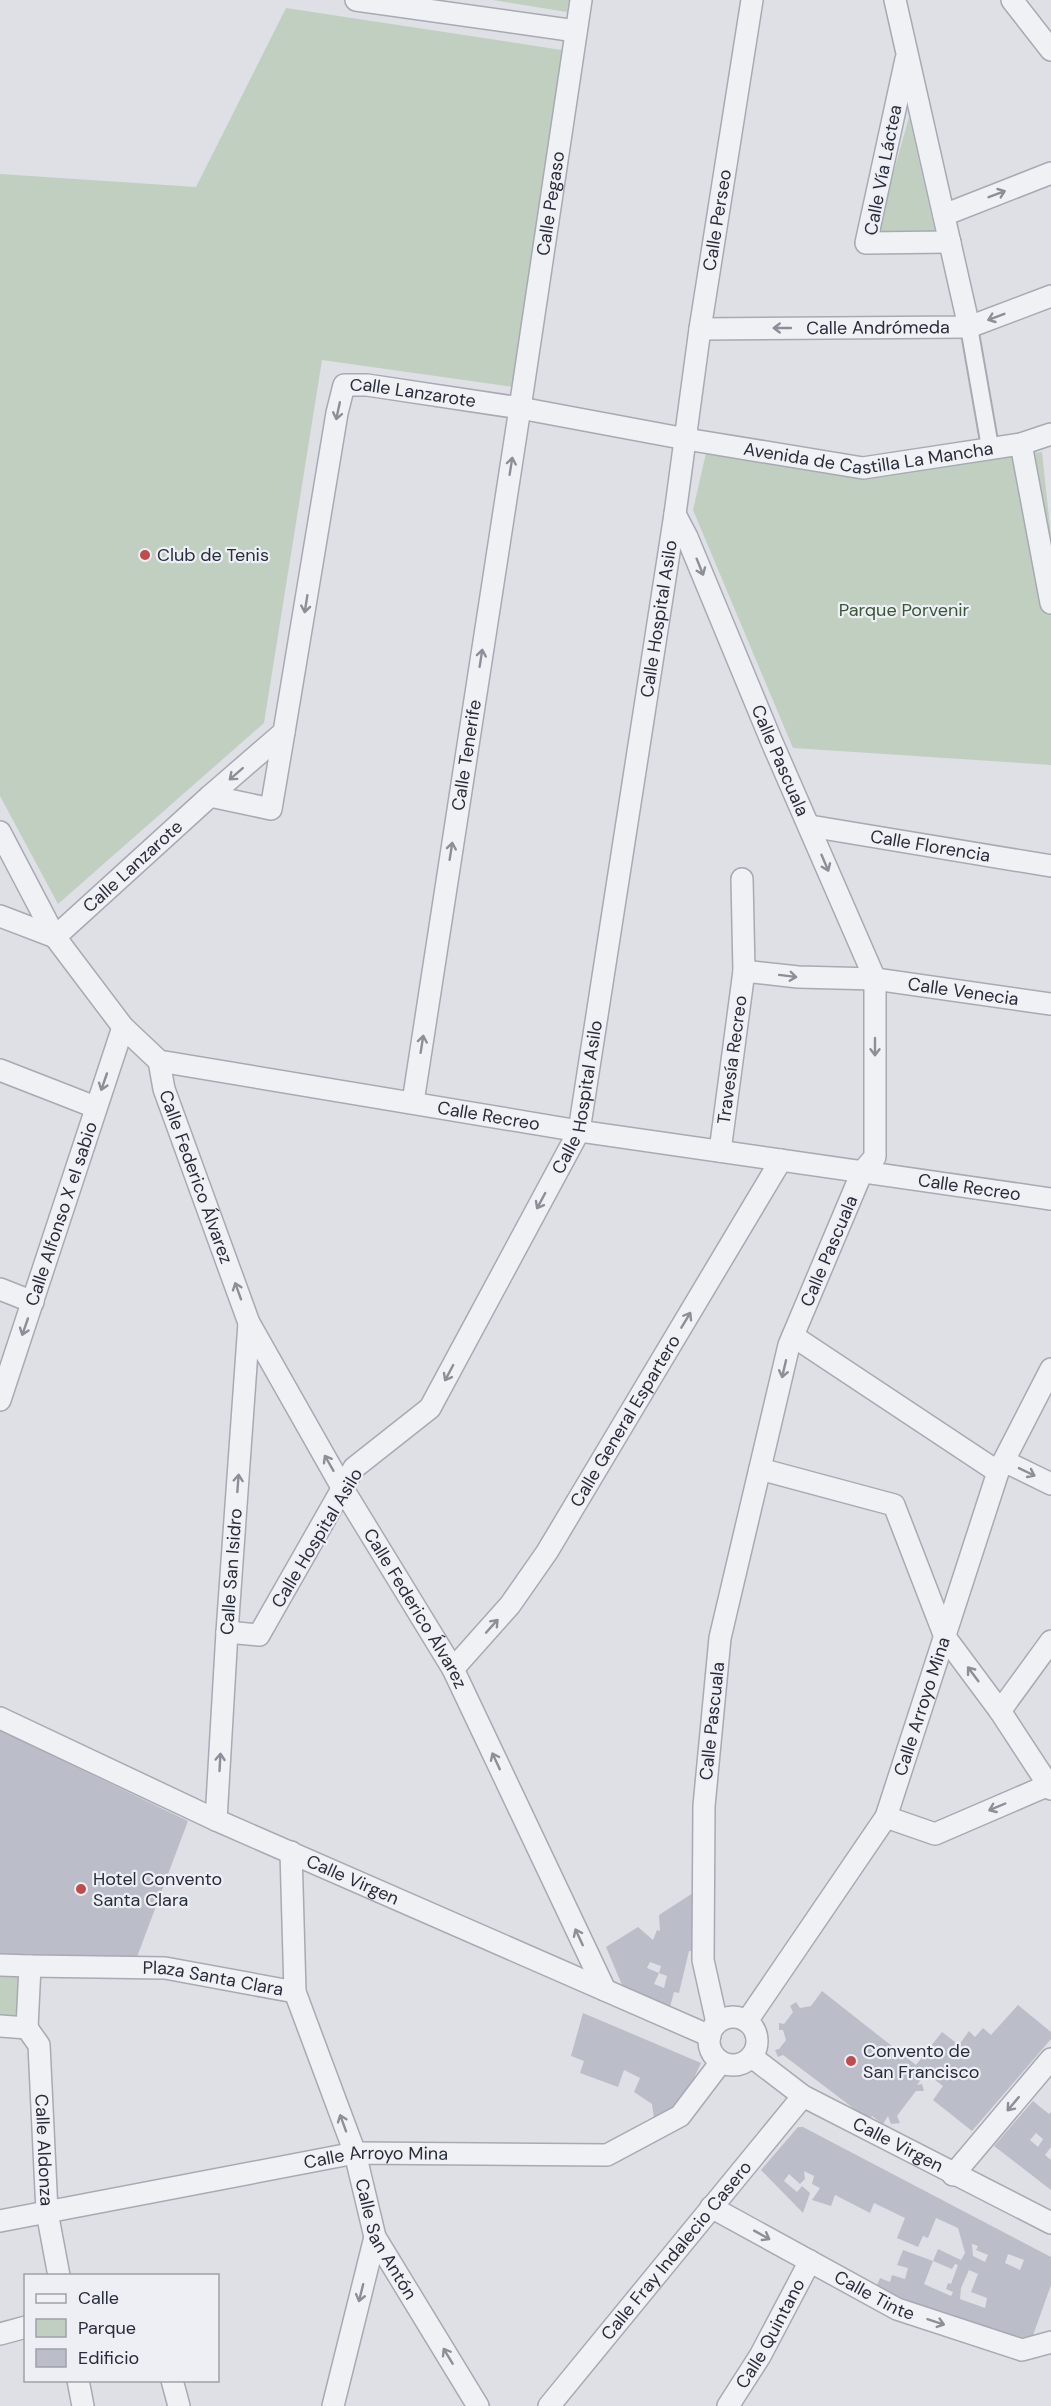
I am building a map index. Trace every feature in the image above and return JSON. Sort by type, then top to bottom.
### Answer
[{"type":"street","points":[[356,0],[461,7],[576,30]]},
{"type":"street","name":"Calle Pegaso","points":[[520,408],[580,0]]},
{"type":"street","name":"Calle Perseo","points":[[686,439],[700,329],[752,0]]},
{"type":"street","name":"Calle Vía Láctea","points":[[895,0],[969,327],[990,447]]},
{"type":"street","points":[[1012,0],[1051,50]]},
{"type":"street","name":"Calle Vía Láctea","points":[[907,53],[866,243],[950,242]]},
{"type":"street","points":[[944,215],[1051,173]]},
{"type":"street","name":"Calle Andrómeda","points":[[700,329],[969,327],[1051,296]]},
{"type":"street","name":"Calle Lanzarote","points":[[210,796],[271,809],[344,385],[367,385],[520,408],[686,439]]},
{"type":"street","name":"Calle Tenerife","points":[[413,1102],[520,408]]},
{"type":"street","name":"Avenida de Castilla La Mancha","points":[[686,439],[863,468],[1021,444],[1051,434]]},
{"type":"street","name":"Calle Hospital Asilo","points":[[227,1632],[259,1635],[354,1468],[430,1408],[579,1131],[686,439]]},
{"type":"street","points":[[1021,444],[1051,603]]},
{"type":"street","name":"Calle Pascuala","points":[[675,514],[687,537],[771,740],[875,979],[875,1157],[862,1172],[793,1336],[720,1638],[704,1806],[703,1960],[713,2029]]},
{"type":"street","name":"Calle Lanzarote","points":[[55,937],[210,796],[285,732]]},
{"type":"street","name":"Calle Florencia","points":[[810,826],[1051,866]]},
{"type":"street","points":[[0,832],[55,937],[123,1027],[159,1061]]},
{"type":"street","name":"Travesía Recreo","points":[[720,1151],[744,970],[742,879]]},
{"type":"street","points":[[0,916],[55,937]]},
{"type":"street","name":"Travesía Recreo","points":[[744,970],[798,977],[875,979]]},
{"type":"street","name":"Calle Venecia","points":[[875,979],[1051,1004]]},
{"type":"street","name":"Calle Alfonso X el sabio","points":[[0,1400],[123,1027]]},
{"type":"street","name":"Calle Recreo","points":[[159,1061],[579,1131],[1051,1199]]},
{"type":"street","name":"Calle Federico Álvarez","points":[[159,1061],[164,1089],[249,1323],[343,1489],[453,1669],[604,1990]]},
{"type":"street","points":[[0,1070],[95,1107]]},
{"type":"street","name":"Calle General Espartero","points":[[453,1669],[510,1605],[547,1552],[781,1160]]},
{"type":"street","points":[[0,1289],[33,1302]]},
{"type":"street","name":"Calle San Isidro","points":[[216,1820],[249,1323]]},
{"type":"street","points":[[793,1336],[1001,1466],[1051,1484]]},
{"type":"street","name":"Calle Arroyo Mina","points":[[747,2021],[886,1817],[1001,1466],[1051,1369]]},
{"type":"street","points":[[760,1469],[894,1505],[945,1637],[1000,1711],[1050,1786],[935,1834],[886,1817]]},
{"type":"street","points":[[1000,1711],[1051,1641]]},
{"type":"street","name":"Calle Virgen","points":[[0,1718],[216,1820],[604,1990],[713,2029]]},
{"type":"street","name":"Plaza Santa Clara","points":[[0,1965],[165,1968],[295,1992],[291,1852]]},
{"type":"street","points":[[0,2026],[27,2028],[30,1966]]},
{"type":"street","name":"Calle San Antón","points":[[295,1992],[354,2153],[375,2237],[478,2406]]},
{"type":"street","points":[[732,2017],[747,2021],[757,2034],[756,2050],[752,2057],[738,2065],[721,2062],[711,2051],[713,2029],[732,2017]]},
{"type":"street","name":"Calle Aldonza","points":[[27,2028],[39,2045],[46,2212],[59,2274]]},
{"type":"street","name":"Calle Virgen","points":[[752,2057],[803,2096],[953,2175],[1051,2223]]},
{"type":"street","points":[[953,2175],[1051,2059]]},
{"type":"street","name":"Calle Arroyo Mina","points":[[0,2221],[354,2153],[607,2155],[680,2116],[721,2062]]},
{"type":"street","name":"Calle Fray Indalecio Casero","points":[[549,2406],[803,2096]]},
{"type":"street","name":"Calle Tinte","points":[[711,2207],[897,2309],[1022,2350],[1051,2342]]},
{"type":"street","points":[[333,2406],[375,2237]]},
{"type":"street","name":"Calle Quintano","points":[[728,2406],[760,2356],[810,2261]]},
{"type":"street","points":[[0,2334],[24,2328]]},
{"type":"street","points":[[78,2382],[83,2406]]},
{"type":"street","points":[[173,2382],[179,2406]]},
{"type":"green space","points":[[493,0],[569,0],[567,12]]},
{"type":"green space","name":"Club de Tenis","points":[[286,8],[562,50],[513,387],[322,360],[264,723],[58,904],[0,796],[0,174],[196,187]]},
{"type":"green space","points":[[909,117],[935,232],[877,232]]},
{"type":"green space","name":"Parque Porvenir","points":[[1042,452],[1051,536],[1051,765],[793,748],[693,510],[706,453],[863,468]]},
{"type":"green space","points":[[0,1965],[30,1966],[27,2028],[0,2026]]},
{"type":"building","name":"Hotel Convento Santa Clara","points":[[0,1728],[26,1743],[188,1821],[137,1957],[0,1956]]},
{"type":"building","points":[[693,1893],[692,1951],[689,1951],[679,1993],[674,1992],[670,2007],[622,1985],[606,1947],[638,1927],[653,1940],[657,1930],[660,1931],[659,1915]],"holes":[[[650,1962],[661,1966],[659,1973],[647,1968]],[[659,1973],[667,1976],[664,1988],[654,1984]]]},
{"type":"building","points":[[822,1991],[916,2065],[942,2032],[959,2045],[969,2031],[975,2037],[983,2028],[991,2035],[1018,2005],[1051,2032],[1051,2039],[972,2131],[933,2100],[943,2086],[926,2073],[917,2085],[922,2084],[924,2091],[916,2091],[897,2116],[900,2123],[891,2124],[888,2116],[883,2124],[872,2116],[869,2120],[783,2055],[778,2057],[775,2050],[779,2049],[786,2040],[783,2030],[779,2030],[779,2023],[784,2024],[793,2012],[790,2006],[796,2002],[800,2008],[811,2006]]},
{"type":"building","points":[[583,2013],[701,2063],[684,2100],[670,2112],[654,2119],[652,2104],[634,2092],[640,2078],[624,2070],[618,2087],[580,2073],[584,2061],[571,2056]]},
{"type":"building","points":[[1033,2101],[1049,2114],[1051,2112],[1051,2147],[1045,2155],[1051,2160],[1051,2190],[994,2146]],"holes":[[[1036,2133],[1043,2139],[1038,2147],[1030,2140]]]},
{"type":"building","points":[[798,2127],[803,2127],[1051,2257],[1051,2285],[1031,2341],[983,2330],[874,2292],[880,2278],[890,2282],[892,2275],[905,2279],[908,2268],[897,2265],[903,2250],[933,2261],[938,2249],[961,2260],[965,2253],[958,2228],[936,2218],[928,2238],[923,2236],[918,2247],[897,2238],[905,2218],[874,2203],[870,2213],[835,2195],[831,2206],[812,2200],[820,2188],[812,2184],[814,2176],[804,2171],[805,2179],[800,2184],[789,2174],[784,2181],[797,2192],[802,2186],[810,2193],[803,2213],[761,2170]],"holes":[[[972,2244],[978,2246],[976,2250],[988,2255],[985,2262],[973,2256]],[[1008,2254],[1024,2260],[1020,2270],[1005,2263]],[[933,2261],[952,2269],[955,2264],[958,2265],[951,2284],[948,2283],[946,2289],[953,2292],[951,2296],[924,2284]],[[969,2270],[978,2274],[971,2292],[987,2298],[985,2308],[960,2299],[961,2288]]]},
{"type":"place","name":"Club de Tenis","points":[[145,555]]},
{"type":"place","name":"Hotel Convento Santa Clara","points":[[81,1889]]},
{"type":"place","name":"Convento de San Francisco","points":[[851,2061]]}]
